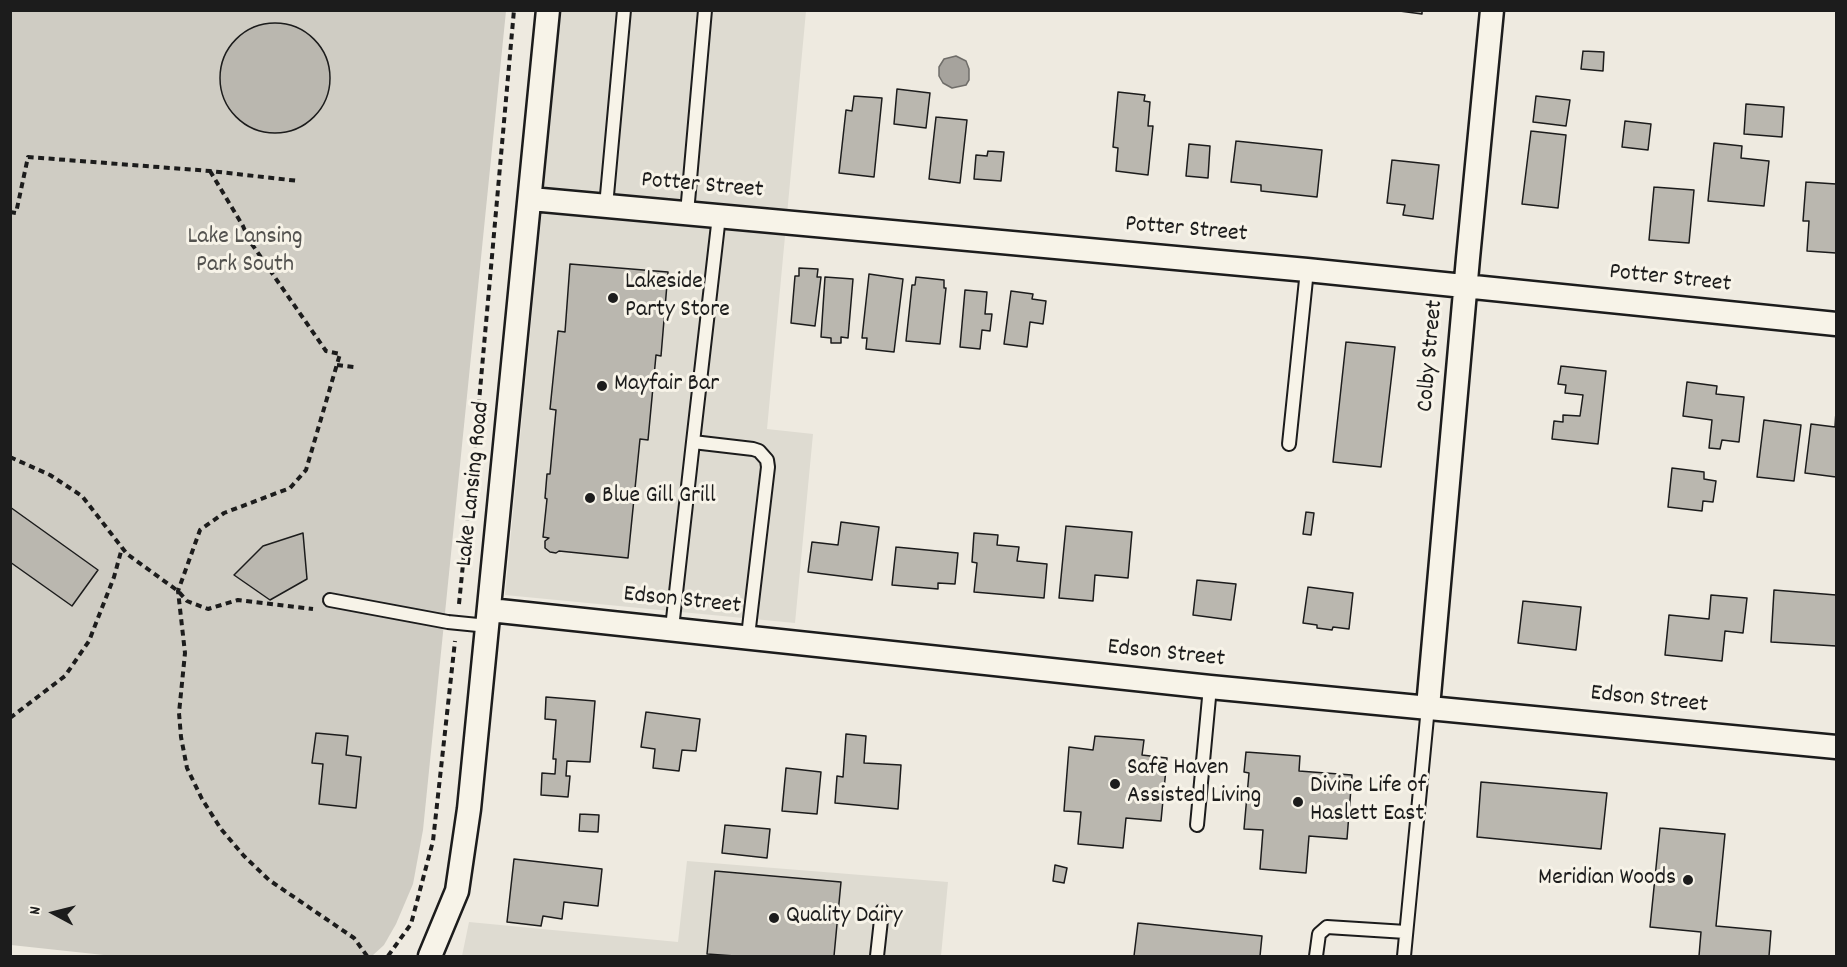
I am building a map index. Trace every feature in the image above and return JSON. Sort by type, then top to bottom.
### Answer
[{"type":"street","name":"Lake Lansing Road","points":[[430,957],[457,891],[469,809],[548,10]]},
{"type":"street","name":"Colby Street","points":[[1428,706],[1492,10]]},
{"type":"street","name":"Potter Street","points":[[531,199],[1307,270],[1836,324]]},
{"type":"street","name":"Edson Street","points":[[489,618],[672,628],[1210,687],[1428,706],[1836,747]]},
{"type":"lane","points":[[606,206],[624,10]]},
{"type":"lane","points":[[687,213],[705,10]]},
{"type":"lane","points":[[672,628],[720,216]]},
{"type":"lane","points":[[1289,444],[1307,270]]},
{"type":"lane","points":[[693,442],[753,449],[759,451],[767,460],[748,636]]},
{"type":"lane","points":[[330,600],[457,622],[489,618]]},
{"type":"lane","points":[[1197,825],[1210,687]]},
{"type":"lane","points":[[1404,957],[1428,706]]},
{"type":"lane","points":[[877,957],[882,911]]},
{"type":"lane","points":[[1316,957],[1319,934],[1328,927],[1406,932]]},
{"type":"path","points":[[388,957],[411,924],[433,841],[477,423],[514,10]]},
{"type":"path","points":[[10,212],[16,213],[28,157],[210,171],[299,181]]},
{"type":"path","points":[[210,171],[249,240],[326,351],[340,354],[306,470],[290,488],[224,513],[200,530],[178,591],[185,652],[179,713],[186,768],[221,829],[252,864],[269,880],[354,938],[367,957]]},
{"type":"path","points":[[337,364],[354,367]]},
{"type":"path","points":[[10,458],[50,474],[82,496],[127,554],[178,591],[187,601],[208,609],[237,600],[318,609]]},
{"type":"path","points":[[10,718],[65,676],[89,641],[114,576],[122,548]]},
{"type":"shaded area","points":[[561,11],[806,11],[767,429],[813,434],[795,623],[505,595]]},
{"type":"shaded area","points":[[956,56],[966,61],[969,80],[966,85],[952,88],[943,83],[939,76],[939,67],[944,59]]},
{"type":"shaded area","points":[[687,861],[948,882],[941,956],[462,956],[469,922],[678,942]]},
{"type":"green space","name":"Lake Lansing Park South","points":[[11,11],[506,11],[423,830],[413,884],[396,924],[384,945],[372,956],[113,956],[11,945]]},
{"type":"building","points":[[1392,10],[1422,10],[1422,14]]},
{"type":"building","points":[[275,23],[296,27],[314,39],[326,57],[330,78],[326,99],[314,117],[296,129],[275,133],[254,129],[236,117],[224,99],[220,78],[224,57],[236,39],[254,27]]},
{"type":"building","points":[[1583,51],[1604,52],[1603,71],[1581,69]]},
{"type":"building","points":[[897,89],[930,93],[926,128],[894,124]]},
{"type":"building","points":[[1118,92],[1145,95],[1144,101],[1150,102],[1148,126],[1153,126],[1148,175],[1116,171],[1118,148],[1113,147]]},
{"type":"building","points":[[854,96],[882,98],[874,177],[839,173],[846,110],[852,111]]},
{"type":"building","points":[[1536,96],[1570,100],[1566,126],[1533,122]]},
{"type":"building","points":[[1746,104],[1784,107],[1782,137],[1744,134]]},
{"type":"building","points":[[936,117],[967,120],[960,183],[929,179]]},
{"type":"building","points":[[1625,121],[1651,124],[1648,150],[1622,147]]},
{"type":"building","points":[[1531,131],[1566,135],[1558,208],[1522,204]]},
{"type":"building","points":[[1236,141],[1322,150],[1317,197],[1261,191],[1261,185],[1231,182]]},
{"type":"building","points":[[1714,143],[1742,146],[1741,158],[1769,161],[1764,206],[1708,201]]},
{"type":"building","points":[[1189,144],[1210,146],[1208,178],[1186,176]]},
{"type":"building","points":[[988,151],[1004,152],[1001,181],[974,179],[976,155],[987,156]]},
{"type":"building","points":[[1392,160],[1439,165],[1433,219],[1403,215],[1405,205],[1387,203]]},
{"type":"building","points":[[1806,182],[1836,184],[1836,253],[1807,251],[1809,221],[1803,221]]},
{"type":"building","points":[[1654,187],[1694,190],[1689,243],[1649,240]]},
{"type":"building","points":[[570,264],[668,272],[661,356],[656,355],[648,440],[640,439],[628,558],[559,551],[556,553],[545,548],[545,541],[549,538],[543,537],[547,499],[545,498],[547,474],[550,474],[556,410],[550,409],[558,331],[565,332]]},
{"type":"building","points":[[799,268],[818,269],[817,277],[821,277],[815,326],[791,323],[795,276],[799,276]]},
{"type":"building","points":[[869,274],[903,279],[894,352],[866,349],[867,338],[862,338]]},
{"type":"building","points":[[825,277],[853,279],[848,338],[841,337],[841,343],[831,343],[831,338],[821,337]]},
{"type":"building","points":[[916,277],[944,280],[944,288],[946,288],[940,344],[906,341],[912,285],[915,285]]},
{"type":"building","points":[[965,290],[987,292],[985,314],[992,314],[990,331],[982,330],[980,349],[960,347]]},
{"type":"building","points":[[1011,291],[1033,294],[1032,299],[1046,301],[1043,324],[1030,322],[1027,347],[1004,344]]},
{"type":"building","points":[[1346,342],[1395,347],[1381,467],[1333,462]]},
{"type":"building","points":[[1561,366],[1606,371],[1598,444],[1552,439],[1554,421],[1563,422],[1563,415],[1580,416],[1583,395],[1565,393],[1566,385],[1558,384]]},
{"type":"building","points":[[1687,382],[1717,386],[1716,394],[1744,397],[1739,442],[1722,440],[1720,449],[1709,448],[1712,420],[1683,416]]},
{"type":"building","points":[[1836,411],[1836,477],[1805,473],[1811,424],[1835,427]]},
{"type":"building","points":[[1764,420],[1801,425],[1794,481],[1757,477]]},
{"type":"building","points":[[1672,468],[1704,472],[1704,479],[1716,481],[1713,502],[1703,501],[1702,511],[1668,507]]},
{"type":"building","points":[[10,507],[98,570],[72,606],[10,562]]},
{"type":"building","points":[[1306,512],[1314,513],[1311,535],[1303,534]]},
{"type":"building","points":[[841,522],[879,527],[872,580],[808,572],[812,542],[838,545]]},
{"type":"building","points":[[1066,526],[1132,532],[1128,578],[1095,575],[1093,601],[1059,598]]},
{"type":"building","points":[[303,533],[307,579],[270,600],[234,575],[263,546]]},
{"type":"building","points":[[974,533],[998,535],[997,545],[1019,547],[1017,561],[1047,564],[1044,598],[974,592],[977,563],[972,562]]},
{"type":"building","points":[[896,547],[958,553],[955,584],[938,583],[938,589],[892,585]]},
{"type":"building","points":[[1197,580],[1236,584],[1231,620],[1193,615]]},
{"type":"building","points":[[1308,587],[1353,593],[1349,629],[1333,627],[1332,630],[1303,623]]},
{"type":"building","points":[[1774,590],[1836,595],[1836,646],[1771,642]]},
{"type":"building","points":[[1711,595],[1747,598],[1743,633],[1725,631],[1722,661],[1665,655],[1669,615],[1709,619]]},
{"type":"building","points":[[1523,601],[1581,607],[1576,650],[1518,643]]},
{"type":"building","points":[[546,697],[595,701],[590,762],[567,761],[566,776],[570,776],[568,797],[541,795],[542,773],[555,774],[556,759],[553,759],[556,720],[545,719]]},
{"type":"building","points":[[646,712],[700,719],[696,751],[682,750],[679,771],[653,768],[655,749],[641,747]]},
{"type":"building","points":[[316,733],[348,736],[346,755],[361,757],[356,808],[319,804],[323,764],[312,763]]},
{"type":"building","points":[[846,734],[866,736],[864,763],[901,765],[898,809],[835,803],[837,776],[843,777]]},
{"type":"building","name":"Safe Haven Assisted Living","points":[[1095,736],[1144,740],[1142,755],[1167,758],[1161,821],[1126,818],[1123,848],[1078,844],[1081,812],[1064,811],[1069,747],[1093,750]]},
{"type":"building","name":"Divine Life of Haslett East","points":[[1246,752],[1300,756],[1299,771],[1352,775],[1347,839],[1309,836],[1306,873],[1260,869],[1263,830],[1244,829],[1249,773],[1244,772]]},
{"type":"building","points":[[786,768],[821,772],[817,814],[782,811]]},
{"type":"building","points":[[1481,782],[1607,793],[1601,849],[1477,837]]},
{"type":"building","points":[[580,814],[599,815],[598,832],[579,831]]},
{"type":"building","points":[[725,825],[770,829],[767,858],[722,853]]},
{"type":"building","name":"Meridian Woods","points":[[1660,828],[1725,834],[1716,926],[1771,931],[1769,956],[1699,956],[1701,932],[1650,927]]},
{"type":"building","points":[[514,859],[602,869],[598,906],[564,902],[562,919],[543,916],[541,926],[507,922]]},
{"type":"building","points":[[1055,865],[1067,868],[1064,883],[1053,881]]},
{"type":"building","name":"Quality Dairy","points":[[715,871],[841,882],[834,956],[707,954]]},
{"type":"building","points":[[1138,923],[1262,936],[1260,956],[1134,956]]},
{"type":"place","name":"Lakeside Party Store","points":[[613,298]]},
{"type":"place","name":"Mayfair Bar","points":[[602,386]]},
{"type":"place","name":"Blue Gill Grill","points":[[590,498]]},
{"type":"place","name":"Safe Haven Assisted Living","points":[[1115,784]]},
{"type":"place","name":"Divine Life of Haslett East","points":[[1298,802]]},
{"type":"place","name":"Meridian Woods","points":[[1688,880]]},
{"type":"place","name":"Quality Dairy","points":[[774,918]]}]
